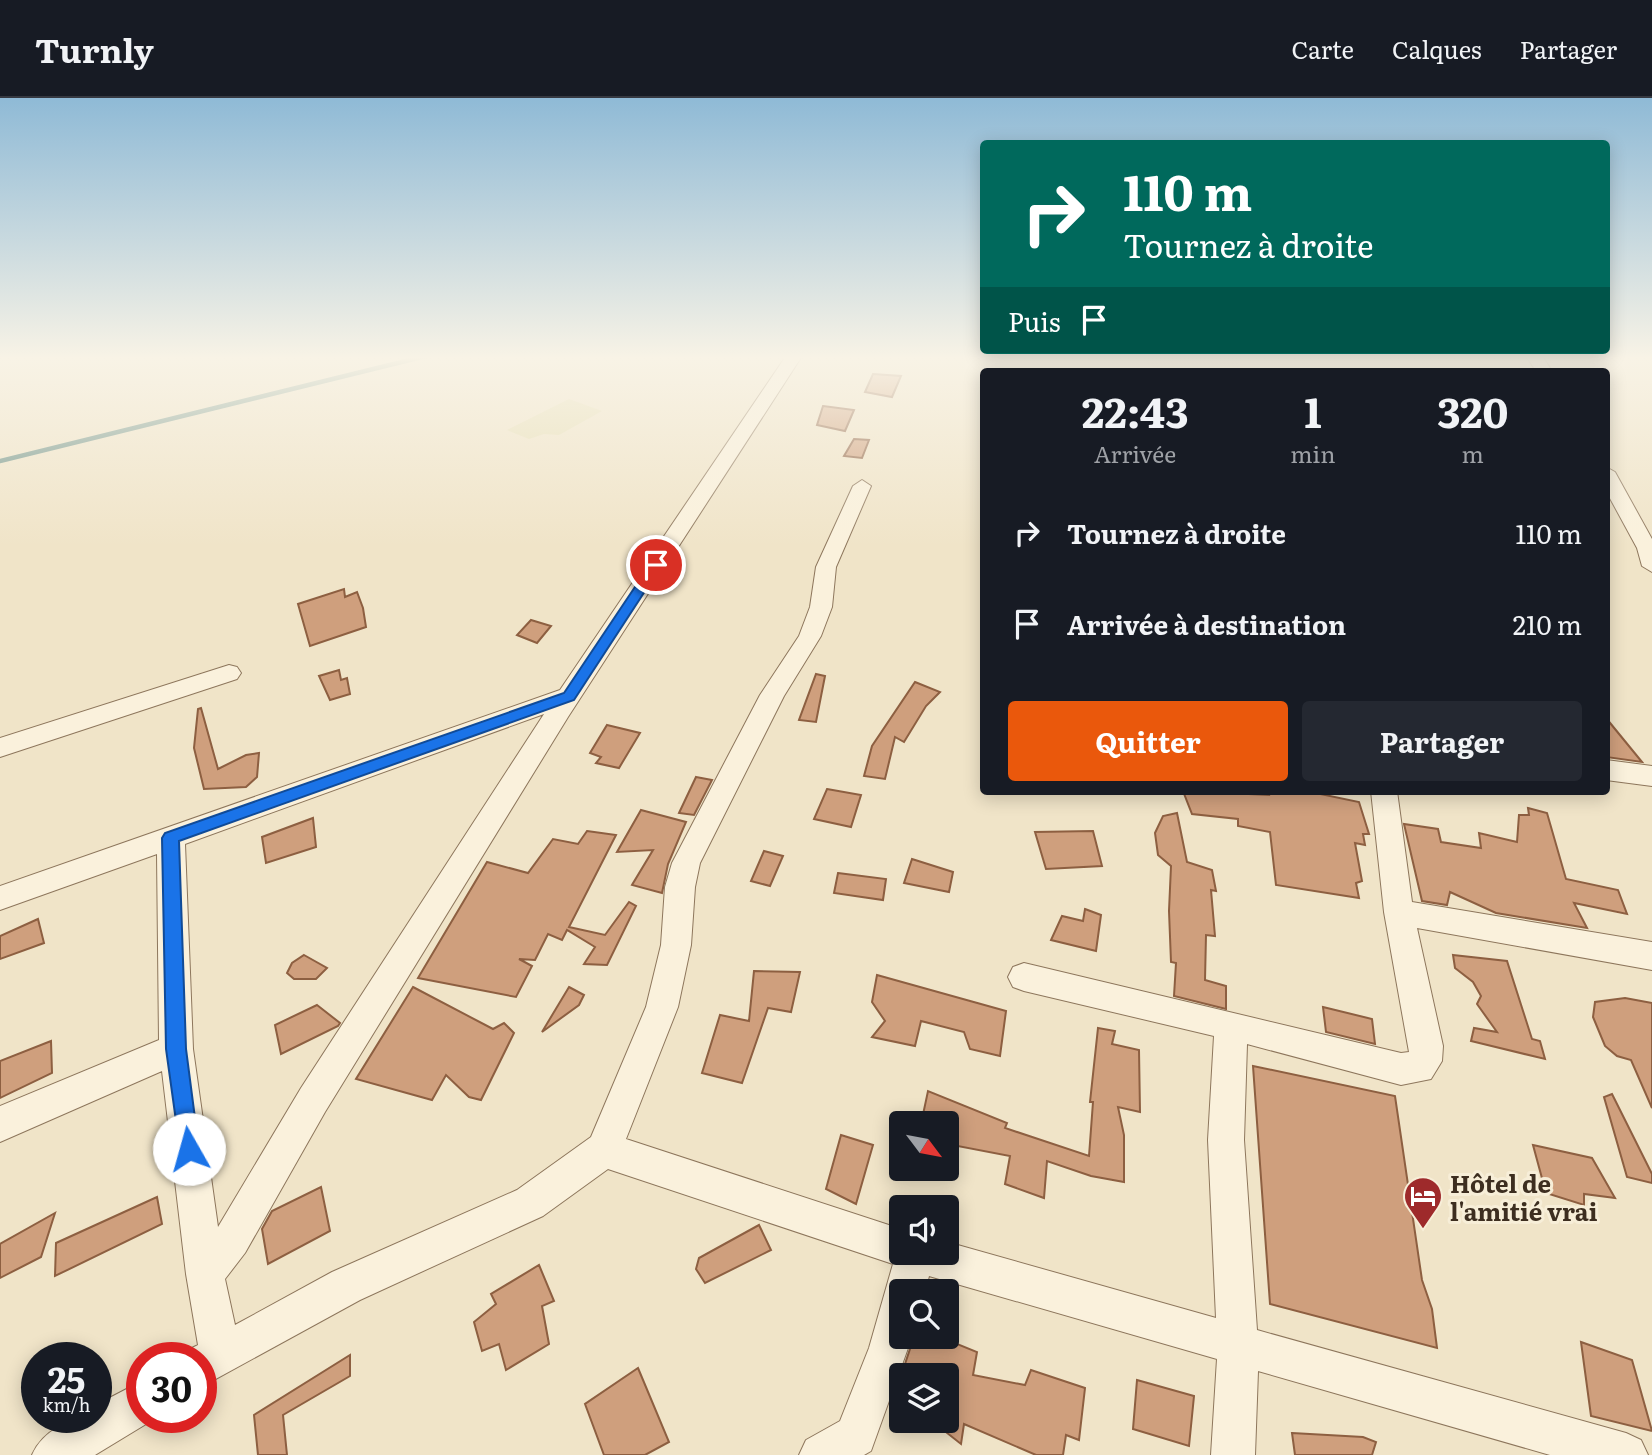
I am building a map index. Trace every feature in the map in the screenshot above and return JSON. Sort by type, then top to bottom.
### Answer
[{"type":"street","points":[[205,1274],[232,1240],[313,1100],[569,696],[752,419]]},
{"type":"street","points":[[1610,479],[1647,548],[1652,566]]},
{"type":"street","points":[[217,1357],[346,1286],[530,1203],[604,1150],[662,1007],[676,945],[680,887],[686,863],[746,753],[772,695],[810,635],[821,607],[827,567],[862,486]]},
{"type":"street","points":[[0,748],[229,673]]},
{"type":"street","points":[[0,898],[569,696]]},
{"type":"street","points":[[1610,771],[1652,776]]},
{"type":"street","points":[[1024,977],[1231,1025],[1401,1069],[1419,1068],[1425,1061],[1426,1046],[1399,912],[1384,795]]},
{"type":"street","points":[[171,838],[176,1049],[205,1274],[210,1342]]},
{"type":"street","points":[[1399,912],[1652,956]]},
{"type":"street","points":[[1231,1025],[1226,1140],[1237,1345],[1233,1455]]},
{"type":"street","points":[[0,1124],[176,1049]]},
{"type":"street","points":[[604,1150],[889,1244]]},
{"type":"street","points":[[958,1265],[1626,1455]]},
{"type":"street","points":[[843,1449],[889,1348]]},
{"type":"street","points":[[54,1455],[126,1412]]},
{"type":"shaded area","points":[[528,419],[587,419],[559,435],[544,434],[529,439],[507,430]]},
{"type":"building","points":[[819,419],[850,419],[845,431],[817,425]]},
{"type":"building","points":[[854,439],[869,440],[862,458],[844,456]]},
{"type":"building","points":[[344,589],[345,597],[357,592],[366,627],[310,646],[298,604]]},
{"type":"building","points":[[531,620],[551,626],[537,643],[517,635]]},
{"type":"building","points":[[339,670],[341,680],[347,678],[350,694],[330,700],[319,676]]},
{"type":"building","points":[[816,674],[825,676],[816,722],[799,720]]},
{"type":"building","points":[[915,682],[940,692],[926,706],[904,742],[895,737],[885,779],[864,776],[872,746]]},
{"type":"building","points":[[201,708],[218,769],[246,755],[259,753],[257,777],[246,787],[204,789],[194,748],[198,709]]},
{"type":"building","points":[[1610,723],[1642,762],[1610,758]]},
{"type":"building","points":[[607,725],[640,733],[619,768],[596,763],[601,757],[590,753]]},
{"type":"building","points":[[696,777],[712,780],[694,815],[679,813]]},
{"type":"building","points":[[827,789],[861,795],[851,827],[814,819]]},
{"type":"building","points":[[1185,795],[1325,795],[1359,802],[1369,834],[1363,834],[1365,845],[1355,843],[1362,881],[1356,883],[1359,898],[1276,885],[1270,832],[1238,826],[1238,819],[1192,814]]},
{"type":"building","points":[[1528,808],[1547,813],[1566,879],[1618,890],[1627,914],[1574,903],[1587,928],[1496,913],[1450,892],[1447,905],[1422,901],[1404,824],[1438,829],[1441,842],[1481,848],[1479,833],[1517,842],[1519,815],[1529,815]]},
{"type":"building","points":[[641,810],[686,822],[668,864],[662,893],[632,885],[653,850],[617,852]]},
{"type":"building","points":[[1177,813],[1187,862],[1212,870],[1216,891],[1211,890],[1215,936],[1206,935],[1205,980],[1226,986],[1226,1009],[1174,996],[1176,963],[1171,962],[1169,911],[1171,866],[1158,855],[1155,833],[1163,816]]},
{"type":"building","points":[[313,818],[316,847],[266,863],[262,837]]},
{"type":"building","points":[[587,831],[616,835],[569,927],[605,935],[629,902],[636,906],[607,965],[584,964],[595,947],[567,930],[562,940],[548,934],[535,960],[519,959],[532,966],[516,997],[418,978],[487,862],[528,873],[553,839],[578,844]]},
{"type":"building","points":[[1093,831],[1102,866],[1046,869],[1035,832]]},
{"type":"building","points":[[764,851],[783,856],[770,886],[751,881]]},
{"type":"building","points":[[912,859],[953,872],[949,892],[904,883]]},
{"type":"building","points":[[838,873],[886,879],[883,900],[834,893]]},
{"type":"building","points":[[1085,909],[1101,915],[1096,951],[1051,940],[1062,916],[1083,921]]},
{"type":"building","points":[[38,919],[44,943],[0,959],[0,936]]},
{"type":"building","points":[[304,955],[327,968],[316,979],[294,979],[287,973],[292,963]]},
{"type":"building","points":[[1453,955],[1507,961],[1532,1039],[1540,1041],[1545,1059],[1471,1041],[1474,1028],[1497,1032],[1477,1004],[1481,996],[1473,982],[1455,968]]},
{"type":"building","points":[[754,971],[800,972],[791,1012],[768,1008],[742,1083],[702,1073],[720,1015],[749,1021]]},
{"type":"building","points":[[877,975],[1006,1011],[1000,1056],[970,1049],[964,1032],[921,1021],[915,1046],[872,1037],[885,1021],[872,1002]]},
{"type":"building","points":[[413,987],[493,1029],[504,1023],[514,1033],[481,1100],[469,1097],[446,1075],[432,1100],[356,1079]]},
{"type":"building","points":[[569,987],[584,995],[579,1005],[542,1032]]},
{"type":"building","points":[[1625,998],[1652,1003],[1652,1108],[1631,1060],[1617,1056],[1605,1046],[1593,1017],[1595,1002]]},
{"type":"building","points":[[317,1005],[340,1023],[338,1026],[281,1054],[275,1025]]},
{"type":"building","points":[[1323,1007],[1372,1019],[1375,1044],[1326,1032]]},
{"type":"building","points":[[1098,1028],[1115,1031],[1112,1044],[1139,1050],[1140,1112],[1118,1107],[1124,1135],[1124,1182],[1091,1176],[1047,1161],[1044,1198],[1005,1184],[1010,1156],[959,1146],[959,1111],[924,1111],[928,1091],[1007,1123],[1005,1128],[1089,1156],[1093,1102],[1090,1102]]},
{"type":"building","points":[[51,1041],[52,1073],[0,1098],[0,1061]]},
{"type":"building","points":[[1253,1066],[1395,1096],[1422,1280],[1432,1309],[1437,1348],[1270,1304]]},
{"type":"building","points":[[1612,1094],[1652,1174],[1652,1183],[1627,1177],[1604,1097]]},
{"type":"building","points":[[841,1135],[873,1145],[856,1204],[826,1189]]},
{"type":"building","points":[[1533,1145],[1592,1158],[1615,1198],[1584,1194],[1584,1205],[1546,1193]]},
{"type":"building","points":[[321,1187],[330,1231],[268,1264],[262,1229],[272,1211]]},
{"type":"building","points":[[157,1197],[162,1224],[55,1276],[56,1243]]},
{"type":"building","points":[[55,1213],[41,1257],[0,1278],[0,1244]]},
{"type":"building","points":[[759,1225],[771,1250],[705,1283],[696,1269],[699,1258]]},
{"type":"building","points":[[539,1265],[554,1301],[542,1306],[549,1344],[506,1370],[499,1344],[482,1351],[474,1322],[496,1304],[491,1294]]},
{"type":"building","points":[[1581,1342],[1632,1360],[1652,1431],[1591,1416]]},
{"type":"building","points":[[959,1345],[977,1352],[973,1375],[1025,1385],[1031,1370],[1085,1388],[1079,1440],[1066,1435],[1063,1455],[1036,1455],[964,1424],[961,1444],[947,1433],[959,1433],[959,1363],[905,1363],[910,1349],[959,1349]]},
{"type":"building","points":[[350,1355],[350,1376],[283,1415],[287,1455],[258,1455],[254,1415]]},
{"type":"building","points":[[638,1368],[669,1442],[645,1455],[604,1455],[585,1404]]},
{"type":"building","points":[[1137,1380],[1194,1396],[1189,1446],[1133,1429]]},
{"type":"building","points":[[1292,1433],[1363,1437],[1376,1442],[1372,1455],[1295,1455]]},
{"type":"waterway","points":[[0,461],[169,419]]},
{"type":"place","name":"Hôtel de l'amitié vrai","points":[[1423,1230]]},
{"type":"route","points":[[189,1149],[176,1049],[171,838],[569,696],[656,565]]}]
